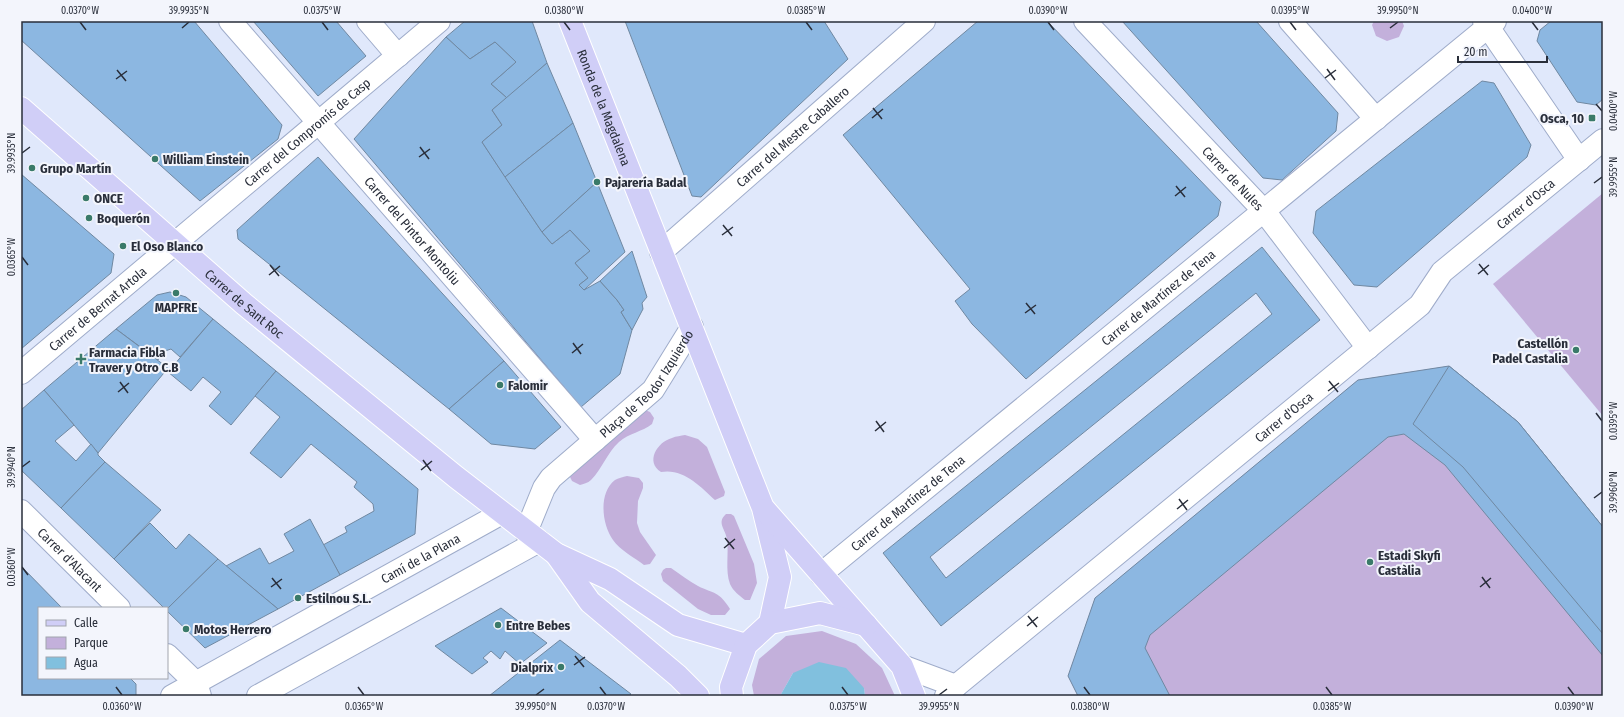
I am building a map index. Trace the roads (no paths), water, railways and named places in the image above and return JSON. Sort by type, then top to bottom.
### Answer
[{"type":"main road","name":"Ronda de la Magdalena","points":[[570,21],[692,327]]},
{"type":"main road","name":"Carrer de Sant Roc","points":[[21,108],[244,304],[502,513]]},
{"type":"main road","name":"Plaça de Teodor Izquierdo","points":[[692,327],[763,508],[780,577],[770,623]]},
{"type":"main road","name":"Plaça de Teodor Izquierdo","points":[[763,508],[902,666],[914,696]]},
{"type":"main road","points":[[502,513],[556,554],[610,578],[678,625],[746,645]]},
{"type":"main road","points":[[556,554],[590,602],[678,676],[698,696]]},
{"type":"main road","points":[[732,696],[731,687],[746,645],[770,623],[820,613],[866,625]]},
{"type":"street","name":"Carrer del Pintor Montoliu","points":[[230,21],[595,440]]},
{"type":"street","points":[[368,21],[398,56]]},
{"type":"street","name":"Carrer del Compromís de Casp","points":[[174,244],[440,21]]},
{"type":"street","name":"Carrer del Mestre Caballero","points":[[661,252],[924,21]]},
{"type":"street","name":"Carrer de Nules","points":[[1085,21],[1264,211],[1368,348]]},
{"type":"street","points":[[1290,21],[1376,119]]},
{"type":"street","points":[[1489,23],[1579,160]]},
{"type":"street","name":"Carrer de Martínez de Tena","points":[[821,574],[1376,119],[1489,23]]},
{"type":"street","name":"Carrer d'Osca","points":[[902,666],[951,691],[1420,305],[1442,272],[1603,140]]},
{"type":"street","name":"Carrer de Bernat Artola","points":[[21,373],[174,244]]},
{"type":"street","name":"Plaça de Teodor Izquierdo","points":[[533,536],[544,488],[551,478],[653,390],[692,327]]},
{"type":"street","name":"Carrer d'Alacant","points":[[21,512],[118,607]]},
{"type":"street","name":"Camí de la Plana","points":[[172,696],[198,689],[502,513]]},
{"type":"street","points":[[258,696],[533,536]]},
{"type":"street","points":[[168,656],[198,689]]},
{"type":"water","points":[[819,662],[846,668],[864,688],[865,696],[780,696],[793,673]]},
{"type":"place","name":"Osca, 10","points":[[1592,118]]},
{"type":"place","name":"William Einstein","points":[[155,159]]},
{"type":"place","name":"Grupo Martín","points":[[32,168]]},
{"type":"place","name":"Pajarería Badal","points":[[597,182]]},
{"type":"place","name":"ONCE","points":[[86,198]]},
{"type":"place","name":"Boquerón","points":[[89,218]]},
{"type":"place","name":"El Oso Blanco","points":[[123,246]]},
{"type":"place","name":"MAPFRE","points":[[176,293]]},
{"type":"place","name":"Castellón Padel Castalia","points":[[1576,350]]},
{"type":"place","name":"Farmacia Fibla Traver y Otro C.B","points":[[81,359]]},
{"type":"place","name":"Falomir","points":[[500,385]]},
{"type":"place","name":"Estadi Skyfi Castàlia","points":[[1370,562]]},
{"type":"place","name":"Estilnou S.L.","points":[[298,598]]},
{"type":"place","name":"Entre Bebes","points":[[498,625]]},
{"type":"place","name":"Motos Herrero","points":[[186,629]]},
{"type":"place","name":"Dialprix","points":[[561,667]]}]
